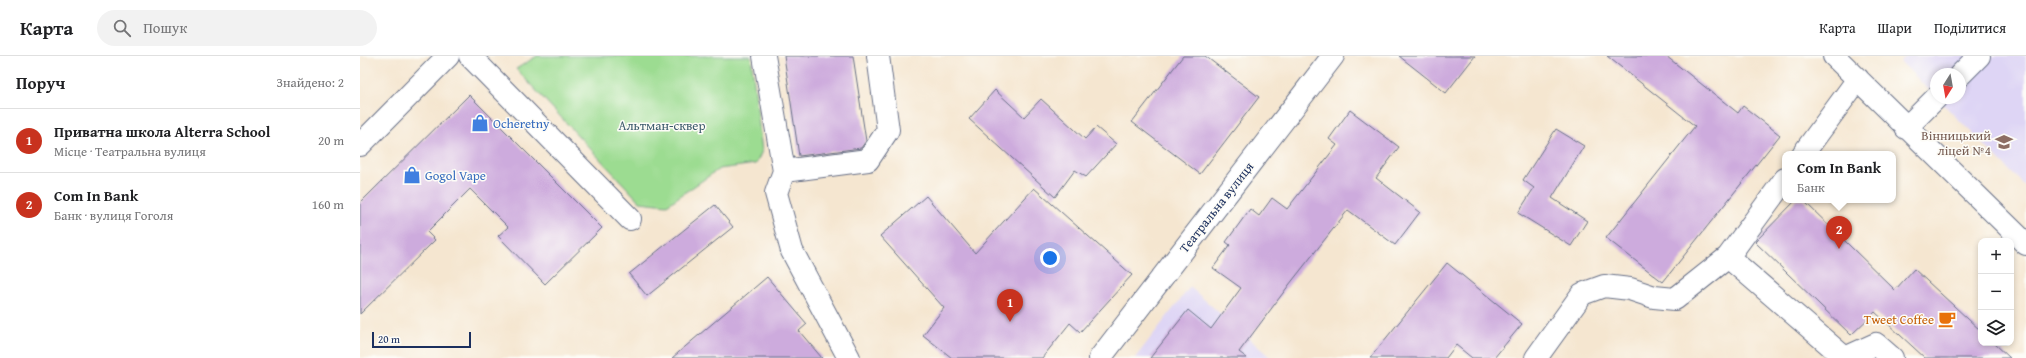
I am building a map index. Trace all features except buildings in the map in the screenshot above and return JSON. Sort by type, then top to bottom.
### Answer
[{"type":"street","points":[[363,137],[448,56]]},
{"type":"street","points":[[470,56],[630,219]]},
{"type":"street","points":[[764,56],[784,171],[776,193],[792,251],[849,358]]},
{"type":"street","points":[[784,171],[868,160],[888,130],[878,56]]},
{"type":"street","name":"Театральна вулиця","points":[[1100,358],[1333,56]]},
{"type":"street","points":[[1834,56],[2026,244]]},
{"type":"street","points":[[1966,69],[1979,56]]},
{"type":"street","points":[[1805,151],[1858,79]]},
{"type":"street","points":[[1906,128],[1930,104]]},
{"type":"street","points":[[1536,358],[1582,294],[1604,286],[1630,289],[1654,297],[1675,299],[1728,257],[1782,183]]},
{"type":"street","points":[[1728,257],[1845,358],[1876,344],[1892,358]]},
{"type":"shaded area","name":"Вінницький ліцей №4","points":[[1906,56],[2026,56],[2026,187],[1943,104],[1966,104],[1966,68],[1930,68],[1930,91],[1900,61]]},
{"type":"shaded area","points":[[1190,287],[1271,358],[1135,358]]},
{"type":"green space","name":"Альтман-сквер","points":[[537,56],[751,56],[762,151],[756,164],[719,169],[667,205],[640,202],[516,69]]},
{"type":"place","name":"Ocheretny","points":[[480,123]]},
{"type":"place","name":"Вінницький ліцей №4","points":[[2004,142]]},
{"type":"place","name":"Gogol Vape","points":[[412,175]]},
{"type":"place","name":"Com In Bank","points":[[1839,249]]},
{"type":"place","name":"Tweet Coffee","points":[[1947,319]]},
{"type":"place","name":"Приватна школа Alterra School","points":[[1010,322]]}]
